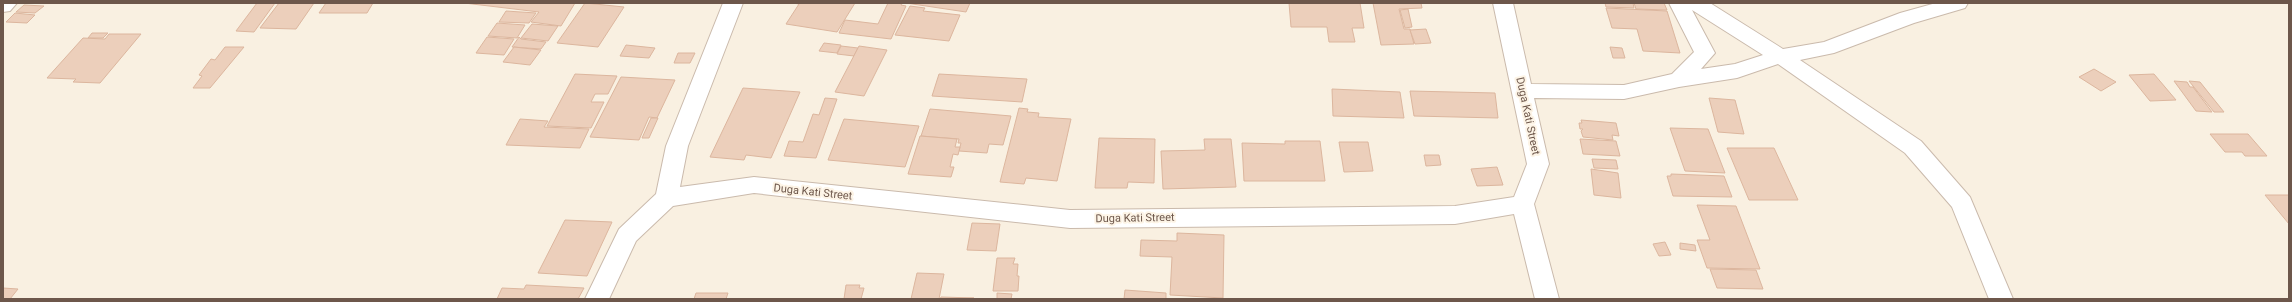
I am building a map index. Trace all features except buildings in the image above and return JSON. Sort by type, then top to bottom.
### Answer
[{"type":"street","points":[[3,6],[7,3]]},
{"type":"street","points":[[597,299],[627,235],[667,198],[677,146],[733,3]]},
{"type":"street","name":"Duga Kati Street","points":[[667,198],[754,185],[1070,219],[1455,215],[1524,204],[1538,164],[1503,3]]},
{"type":"street","points":[[1679,3],[1705,53],[1679,80]]},
{"type":"street","points":[[1696,3],[1780,56],[1913,146],[1962,203],[2001,299]]},
{"type":"street","points":[[1523,91],[1624,92],[1679,80],[1737,71],[1780,56],[1827,48],[1907,18],[1958,3]]},
{"type":"street","points":[[1524,204],[1546,299]]}]
